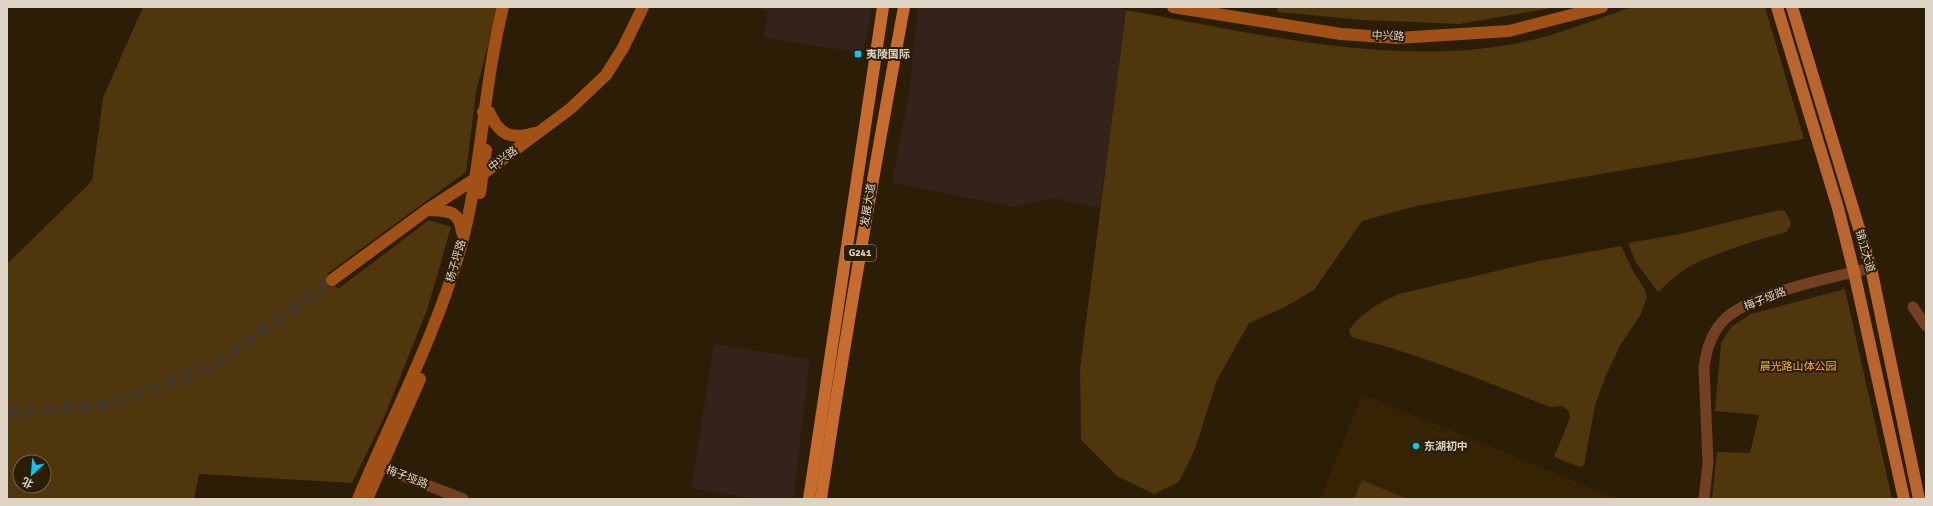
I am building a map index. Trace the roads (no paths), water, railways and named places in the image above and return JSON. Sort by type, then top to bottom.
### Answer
[{"type":"highway","name":"发展大道","points":[[809,499],[883,7]]},
{"type":"highway","name":"发展大道","points":[[821,499],[832,417],[876,151],[904,7]]},
{"type":"main road","name":"杨子坪路","points":[[358,499],[377,466],[447,292],[463,238],[479,176],[497,33],[503,7]]},
{"type":"main road","name":"杨子坪路","points":[[486,112],[510,7]]},
{"type":"main road","name":"中兴路","points":[[332,280],[427,210],[479,176],[570,108],[606,75],[623,48],[643,7]]},
{"type":"main road","name":"中兴路","points":[[1173,7],[1341,34],[1397,38],[1509,31],[1602,7]]},
{"type":"main road","name":"锦江大道","points":[[1777,7],[1838,208],[1854,272],[1904,499]]},
{"type":"main road","name":"锦江大道","points":[[1792,7],[1871,268],[1919,499]]},
{"type":"main road","points":[[486,112],[494,123],[508,135],[520,136],[539,132]]},
{"type":"main road","points":[[367,499],[377,466],[455,293],[479,176]]},
{"type":"main road","points":[[427,210],[452,212],[461,224],[463,238]]},
{"type":"street","name":"梅子垭路","points":[[1704,499],[1708,462],[1704,368],[1706,354],[1718,326],[1726,318],[1754,301],[1871,268]]},
{"type":"street","points":[[1913,307],[1926,326]]},
{"type":"street","name":"梅子垭路","points":[[377,466],[463,499]]},
{"type":"tunnel","points":[[7,413],[104,405],[209,369],[332,280]]},
{"type":"place","name":"夷陵国际","points":[[858,54]]},
{"type":"place","name":"东湖初中","points":[[1416,446]]},
{"type":"park label","name":"晨光路山体公园","points":[[1798,366]]}]
